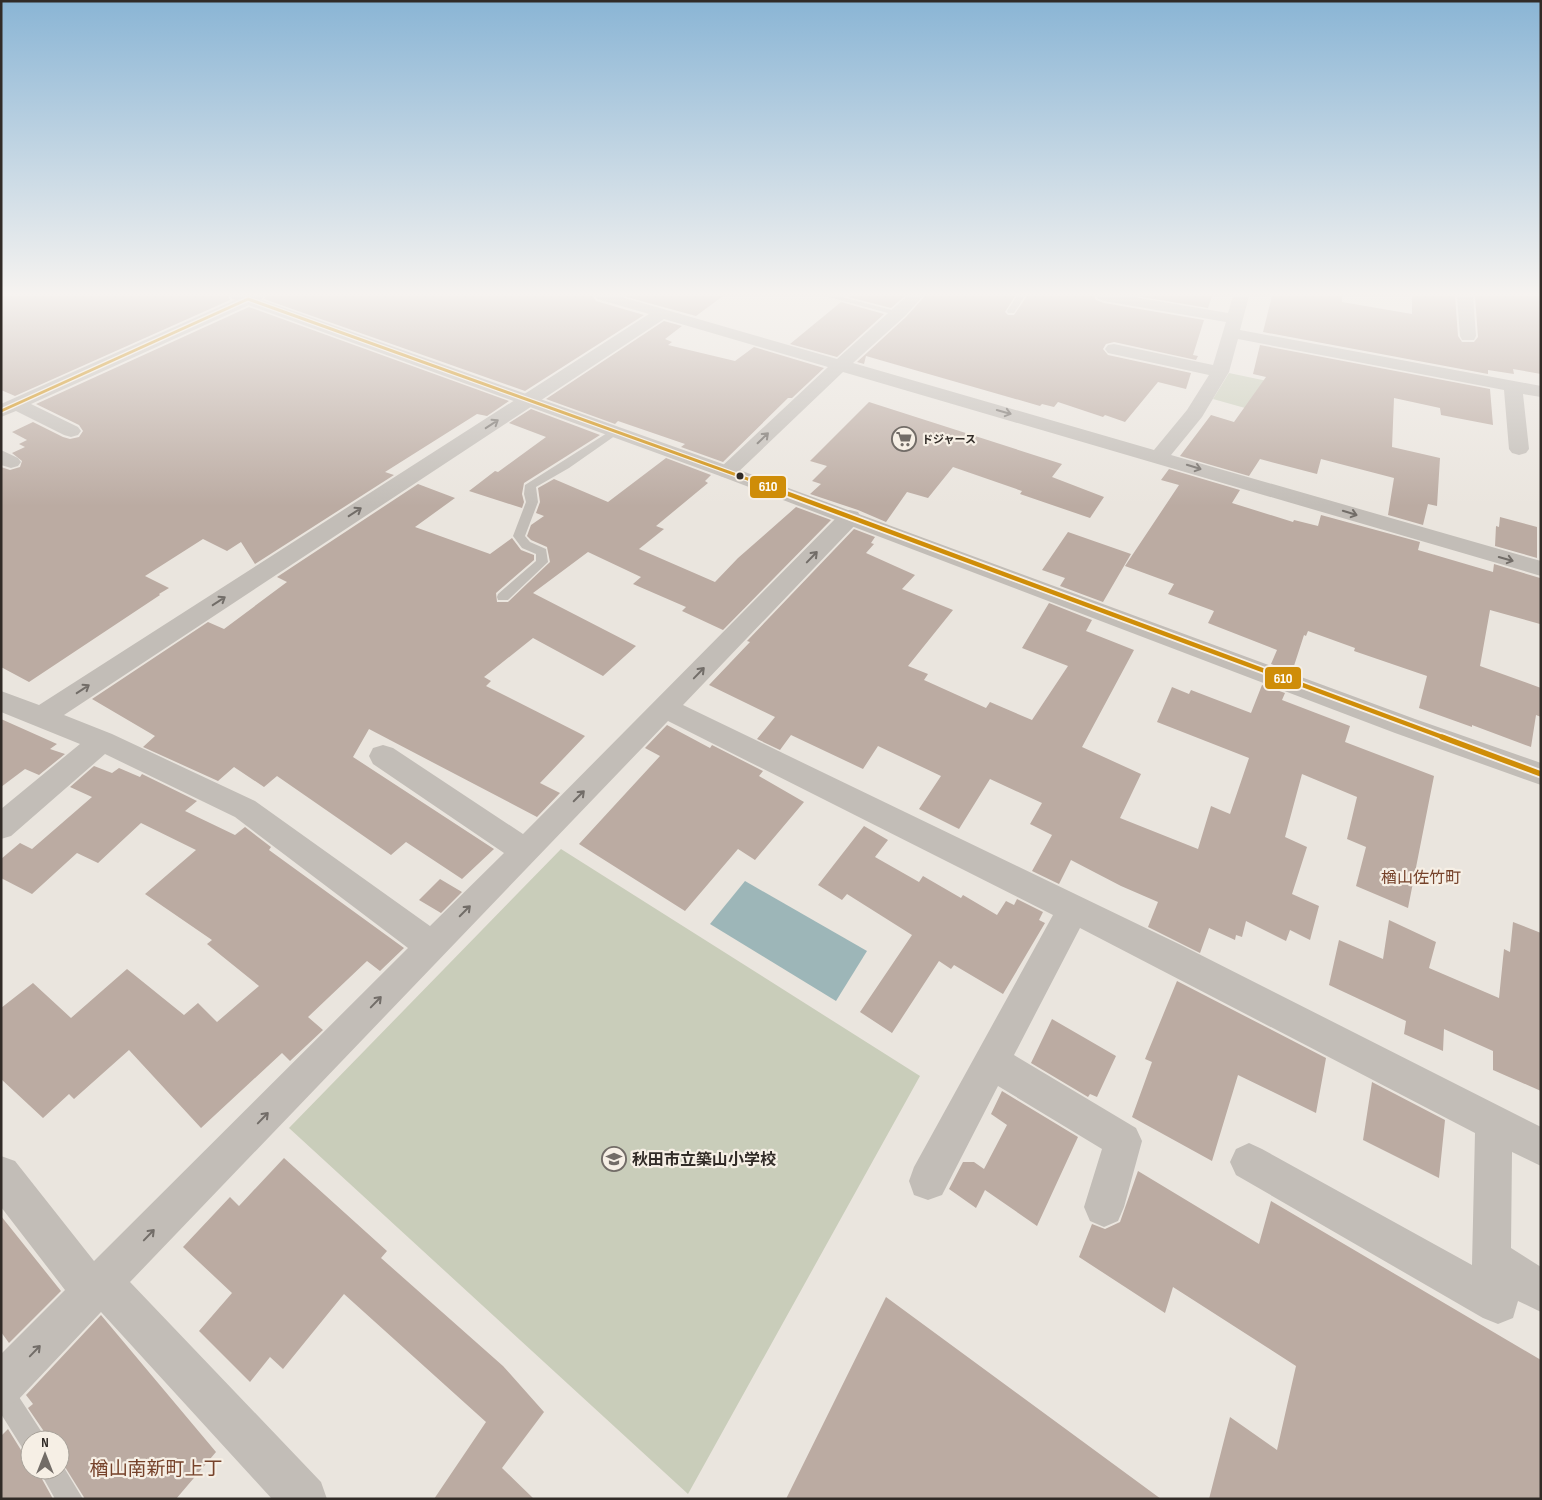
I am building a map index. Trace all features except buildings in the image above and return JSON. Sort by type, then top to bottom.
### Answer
[{"type":"street","points":[[9,407],[98,366]]},
{"type":"street","points":[[430,366],[850,517],[1396,722],[1541,774]]},
{"type":"street","points":[[42,716],[580,366]]},
{"type":"street","points":[[727,472],[839,366]]},
{"type":"street","points":[[843,366],[1541,569]]},
{"type":"street","points":[[1194,366],[1220,372]]},
{"type":"street","points":[[1159,457],[1195,413],[1222,366]]},
{"type":"street","points":[[1417,366],[1541,392]]},
{"type":"street","points":[[1513,387],[1519,449]]},
{"type":"street","points":[[9,407],[71,431]]},
{"type":"street","points":[[1,1386],[850,517]]},
{"type":"street","points":[[1,701],[102,741],[245,809],[431,946]]},
{"type":"street","points":[[665,708],[1074,909],[1541,1147]]},
{"type":"street","points":[[1,827],[102,741]]},
{"type":"street","points":[[384,756],[525,851]]},
{"type":"street","points":[[928,1180],[1074,909]]},
{"type":"street","points":[[991,1062],[1123,1141],[1104,1207]]},
{"type":"street","points":[[1249,1162],[1498,1303],[1490,1259],[1494,1122]]},
{"type":"street","points":[[1,1175],[97,1287],[304,1499]]},
{"type":"street","points":[[1490,1259],[1541,1291]]},
{"type":"lane","points":[[503,597],[542,562],[542,552],[526,545],[519,536],[532,502],[530,494],[531,485],[565,466],[615,432]]},
{"type":"lane","points":[[1,1392],[26,1430]]},
{"type":"lane","points":[[58,1480],[70,1499]]},
{"type":"green space","points":[[1229,373],[1277,383],[1270,415],[1213,399]]},
{"type":"green space","points":[[561,849],[920,1076],[688,1494],[289,1128]]},
{"type":"water","points":[[745,881],[867,951],[836,1001],[710,924]]},
{"type":"transit line","name":"610","points":[[1,411],[100,366]]},
{"type":"transit line","name":"610","points":[[435,366],[724,470],[1541,774]]},
{"type":"place","name":"ドジャース","points":[[904,439]]},
{"type":"place","name":"秋田市立築山小学校","points":[[614,1159]]},
{"type":"district","name":"楢山佐竹町","points":[[1421,877]]},
{"type":"district","name":"楢山南新町上丁","points":[[156,1468]]}]
